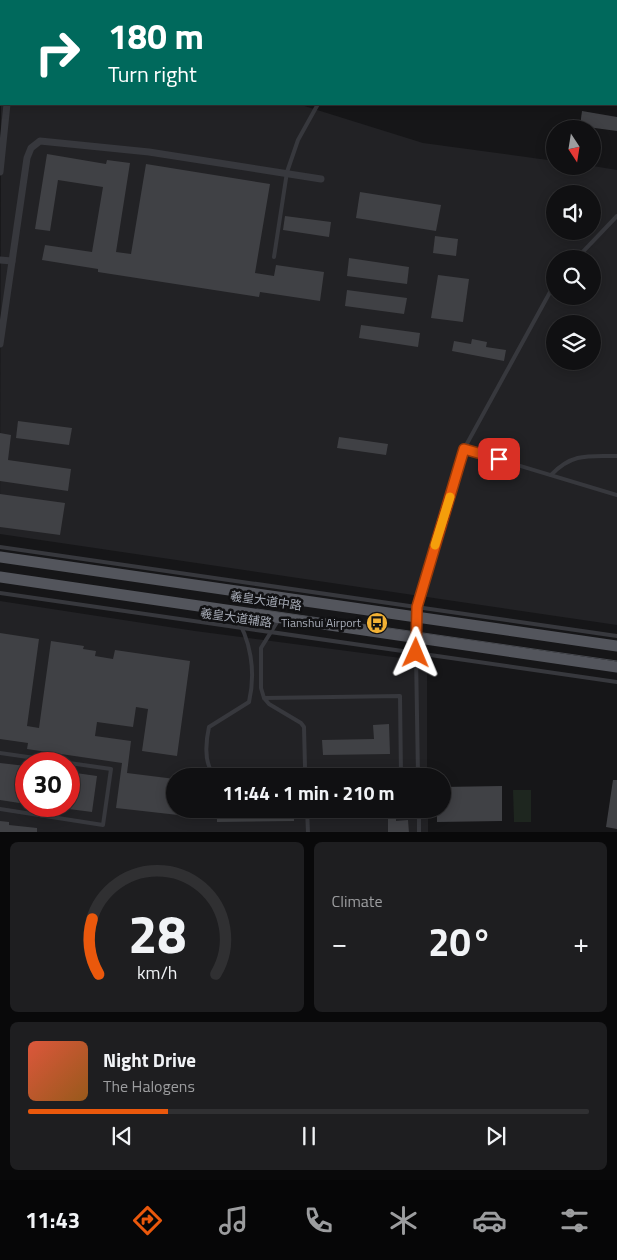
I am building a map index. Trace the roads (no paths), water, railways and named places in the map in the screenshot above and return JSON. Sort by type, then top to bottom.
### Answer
[{"type":"main road","name":"羲皇大道中路","points":[[0,557],[416,612],[617,646]]},
{"type":"main road","name":"羲皇大道中路","points":[[0,577],[617,667]]},
{"type":"street","points":[[0,172],[7,105]]},
{"type":"street","points":[[0,344],[26,158],[31,148],[40,141],[149,152],[321,178]]},
{"type":"street","points":[[0,260],[12,262]]},
{"type":"street","points":[[416,612],[416,653]]},
{"type":"lane","points":[[274,257],[287,172],[298,140],[317,105]]},
{"type":"lane","points":[[585,250],[617,216]]},
{"type":"lane","points":[[416,612],[464,449],[546,299]]},
{"type":"lane","points":[[464,449],[617,495]]},
{"type":"lane","points":[[550,475],[562,463],[576,457],[617,456]]},
{"type":"lane","points":[[0,547],[416,612],[617,636]]},
{"type":"lane","name":"羲皇大道辅路","points":[[0,593],[617,682]]},
{"type":"lane","points":[[209,768],[208,727],[249,702],[250,647],[244,629],[231,610]]},
{"type":"lane","points":[[280,617],[261,648],[261,688],[264,698],[269,704],[301,723],[304,727],[306,768]]},
{"type":"lane","points":[[416,653],[418,768]]},
{"type":"lane","points":[[264,698],[400,696],[401,768]]},
{"type":"lane","points":[[0,753],[111,769],[102,825],[0,810]]},
{"type":"lane","points":[[301,768],[306,762]]},
{"type":"lane","points":[[307,818],[308,832]]},
{"type":"lane","points":[[418,818],[419,832]]},
{"type":"tram line","points":[[257,609],[617,661]]},
{"type":"place","name":"Tianshui Airport","points":[[377,623]]}]
